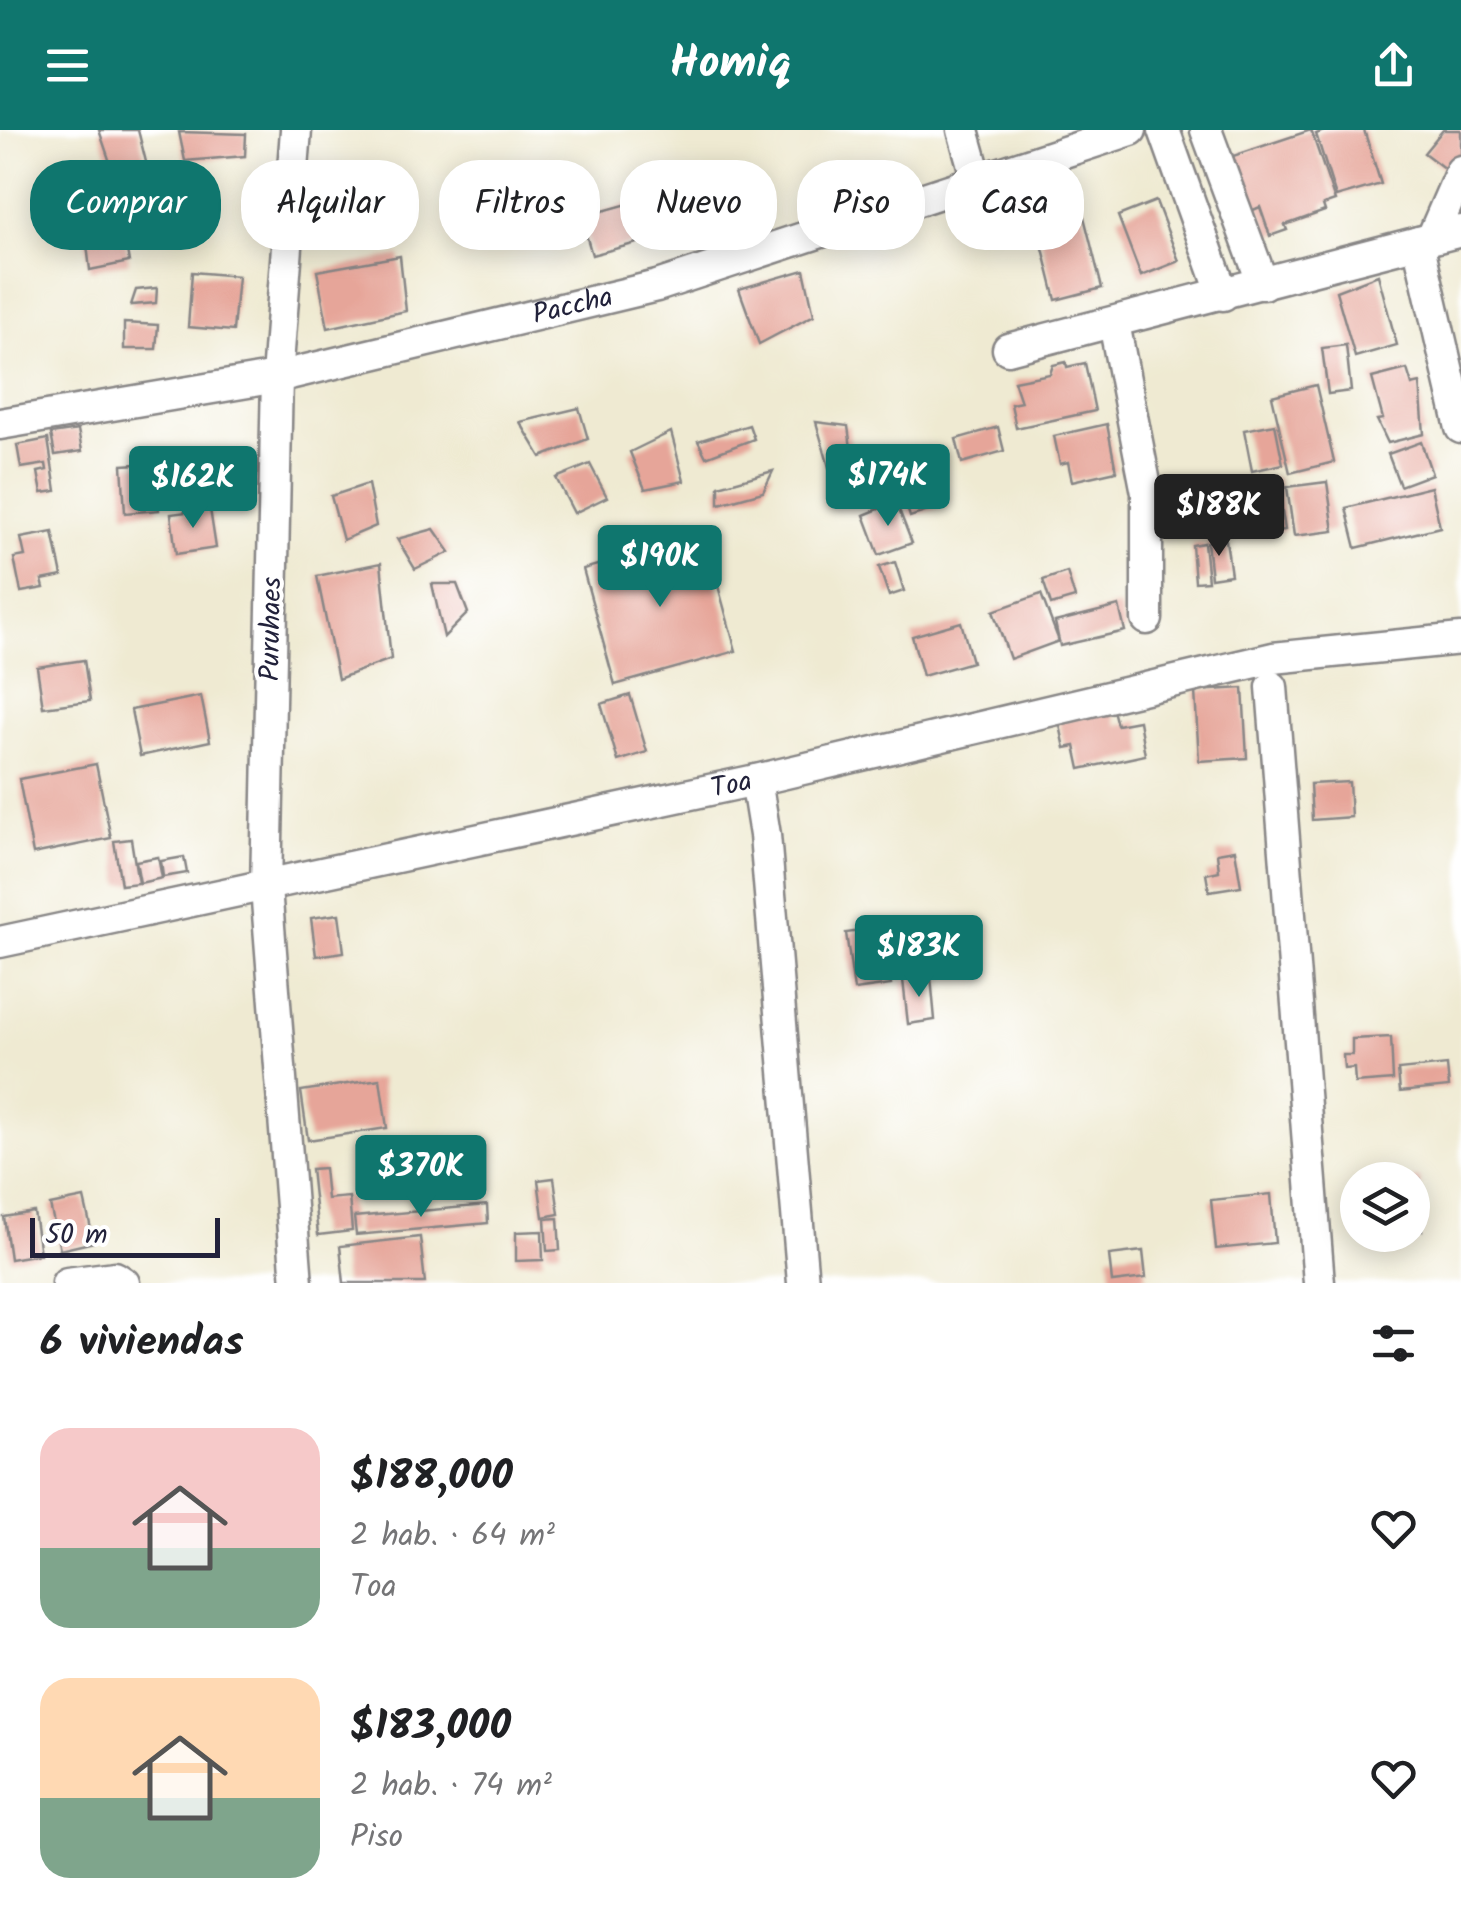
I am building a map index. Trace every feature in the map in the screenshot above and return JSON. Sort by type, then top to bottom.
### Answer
[{"type":"street","name":"Puruhaes","points":[[296,130],[277,377],[266,888],[296,1283]]},
{"type":"street","points":[[963,130],[971,160]]},
{"type":"street","name":"Paccha","points":[[1039,160],[1131,130]]},
{"type":"street","points":[[1164,130],[1223,295]]},
{"type":"street","points":[[1206,130],[1263,284]]},
{"type":"street","points":[[1461,171],[1437,237],[1461,428]]},
{"type":"street","name":"Paccha","points":[[0,424],[277,377],[657,286],[945,191]]},
{"type":"street","points":[[1008,349],[1437,237]]},
{"type":"street","points":[[1114,322],[1147,493],[1147,619]]},
{"type":"street","name":"Toa","points":[[0,942],[756,780],[1273,658],[1461,639]]},
{"type":"street","points":[[1272,687],[1319,1283]]},
{"type":"street","points":[[756,780],[765,836],[803,1283]]},
{"type":"street","points":[[68,1283],[103,1277],[124,1283]]},
{"type":"building","points":[[99,130],[138,130],[146,160],[109,160]]},
{"type":"building","points":[[1311,130],[1335,201],[1323,205],[1325,211],[1285,225],[1287,230],[1270,236],[1260,207],[1251,211],[1233,156]]},
{"type":"building","points":[[1326,130],[1364,130],[1381,184],[1336,197],[1316,134]]},
{"type":"building","points":[[1443,130],[1461,130],[1461,167],[1453,175],[1424,153]]},
{"type":"building","points":[[179,132],[246,134],[245,156],[185,160]]},
{"type":"building","points":[[1156,201],[1179,261],[1141,276],[1118,216]]},
{"type":"building","points":[[620,206],[620,248],[592,255],[591,250],[600,250],[600,212]]},
{"type":"building","points":[[1084,217],[1102,288],[1056,300],[1044,250],[1084,250]]},
{"type":"building","points":[[88,250],[127,250],[129,262],[90,270]]},
{"type":"building","points":[[400,256],[406,311],[328,328],[317,271]]},
{"type":"building","points":[[804,270],[814,315],[759,344],[739,289]]},
{"type":"building","points":[[192,272],[238,276],[233,331],[188,327]]},
{"type":"building","points":[[1378,275],[1397,345],[1355,357],[1336,291]]},
{"type":"building","points":[[157,288],[156,303],[131,305],[136,290]]},
{"type":"building","points":[[124,323],[158,325],[156,349],[124,349]]},
{"type":"building","points":[[1346,345],[1351,391],[1328,394],[1322,348]]},
{"type":"building","points":[[1066,362],[1067,367],[1085,363],[1095,411],[1016,428],[1011,404],[1021,402],[1014,381],[1050,374],[1053,365]]},
{"type":"building","points":[[1407,369],[1412,385],[1420,383],[1424,434],[1388,443],[1377,420],[1383,419],[1372,378]]},
{"type":"building","points":[[1316,385],[1334,462],[1290,473],[1272,396]]},
{"type":"building","points":[[579,408],[588,439],[541,457],[520,422]]},
{"type":"building","points":[[816,422],[848,426],[851,448],[829,467]]},
{"type":"building","points":[[1107,424],[1116,471],[1072,481],[1068,462],[1060,464],[1054,436]]},
{"type":"building","points":[[1275,424],[1283,464],[1252,471],[1244,430]]},
{"type":"building","points":[[749,425],[754,439],[706,457],[698,441]]},
{"type":"building","points":[[998,427],[1004,451],[962,463],[956,439]]},
{"type":"building","points":[[78,430],[82,451],[55,455],[51,434]]},
{"type":"building","points":[[671,432],[684,481],[645,489],[630,452]]},
{"type":"building","points":[[48,439],[56,491],[42,493],[38,472],[47,470],[46,464],[21,468],[17,445]]},
{"type":"building","points":[[1421,442],[1432,474],[1400,486],[1388,454]]},
{"type":"building","points":[[156,463],[159,510],[125,513],[122,465]]},
{"type":"building","points":[[590,464],[607,497],[574,513],[556,478]]},
{"type":"building","points":[[773,471],[763,492],[719,504],[719,486]]},
{"type":"building","points":[[1277,478],[1285,530],[1248,536],[1240,484]]},
{"type":"building","points":[[1327,482],[1334,531],[1294,536],[1287,487]]},
{"type":"building","points":[[368,484],[376,526],[343,540],[331,496]]},
{"type":"building","points":[[1431,487],[1440,527],[1356,548],[1346,508]]},
{"type":"building","points":[[935,492],[940,507],[910,517],[905,501]]},
{"type":"building","points":[[1194,492],[1196,507],[1180,509],[1178,494]]},
{"type":"building","points":[[896,502],[912,543],[879,555],[864,515]]},
{"type":"building","points":[[210,509],[216,548],[176,554],[171,514]]},
{"type":"building","points":[[434,529],[450,552],[415,569],[397,539]]},
{"type":"building","points":[[53,532],[62,576],[42,580],[44,588],[21,592],[14,558],[25,556],[21,538]]},
{"type":"building","points":[[704,535],[736,651],[615,685],[583,569]]},
{"type":"building","points":[[1226,540],[1231,575],[1211,578],[1207,542]]},
{"type":"building","points":[[1204,543],[1208,581],[1195,582],[1192,545]]},
{"type":"building","points":[[895,562],[904,591],[889,596],[879,567]]},
{"type":"building","points":[[381,563],[391,659],[338,679],[317,576]]},
{"type":"building","points":[[1067,572],[1075,598],[1051,605],[1043,580]]},
{"type":"building","points":[[432,584],[457,584],[468,613],[444,637]]},
{"type":"building","points":[[1041,594],[1059,641],[1010,659],[993,611]]},
{"type":"building","points":[[1119,606],[1125,631],[1060,646],[1055,622]]},
{"type":"building","points":[[961,622],[972,662],[923,676],[912,636]]},
{"type":"building","points":[[84,660],[90,701],[43,707],[37,667]]},
{"type":"building","points":[[1243,688],[1247,758],[1199,761],[1195,691]]},
{"type":"building","points":[[630,695],[647,752],[618,761],[601,704]]},
{"type":"building","points":[[201,696],[210,741],[140,756],[131,710]]},
{"type":"building","points":[[1113,710],[1117,725],[1139,721],[1145,755],[1080,769],[1075,746],[1065,748],[1059,721]]},
{"type":"building","points":[[96,764],[111,838],[33,854],[19,779]]},
{"type":"building","points":[[1349,782],[1351,817],[1312,820],[1310,784]]},
{"type":"building","points":[[131,839],[138,883],[121,885],[114,841]]},
{"type":"building","points":[[1235,850],[1241,886],[1209,891],[1206,874],[1219,871],[1217,853]]},
{"type":"building","points":[[158,857],[162,878],[140,883],[136,861]]},
{"type":"building","points":[[184,857],[187,873],[163,877],[161,861]]},
{"type":"building","points":[[339,914],[344,952],[316,956],[311,918]]},
{"type":"building","points":[[883,928],[891,985],[854,990],[846,933]]},
{"type":"building","points":[[931,977],[935,1020],[908,1024],[903,980]]},
{"type":"building","points":[[1391,1037],[1393,1080],[1355,1083],[1354,1068],[1344,1069],[1343,1055],[1352,1055],[1352,1039]]},
{"type":"building","points":[[1447,1065],[1449,1087],[1400,1092],[1398,1070]]},
{"type":"building","points":[[380,1079],[387,1128],[308,1140],[301,1091]]},
{"type":"building","points":[[324,1168],[327,1199],[349,1197],[352,1231],[318,1235],[311,1169]]},
{"type":"building","points":[[554,1178],[559,1214],[543,1217],[538,1180]]},
{"type":"building","points":[[1271,1194],[1275,1243],[1216,1249],[1211,1200]]},
{"type":"building","points":[[84,1198],[94,1242],[60,1250],[50,1205]]},
{"type":"building","points":[[487,1205],[488,1223],[356,1235],[354,1217]]},
{"type":"building","points":[[34,1212],[40,1254],[10,1259],[4,1217]]},
{"type":"building","points":[[558,1218],[560,1250],[547,1251],[545,1219]]},
{"type":"building","points":[[542,1231],[543,1260],[516,1261],[516,1232]]},
{"type":"building","points":[[420,1237],[425,1283],[344,1283],[340,1246]]},
{"type":"building","points":[[1143,1251],[1146,1278],[1112,1282],[1109,1255]]}]
